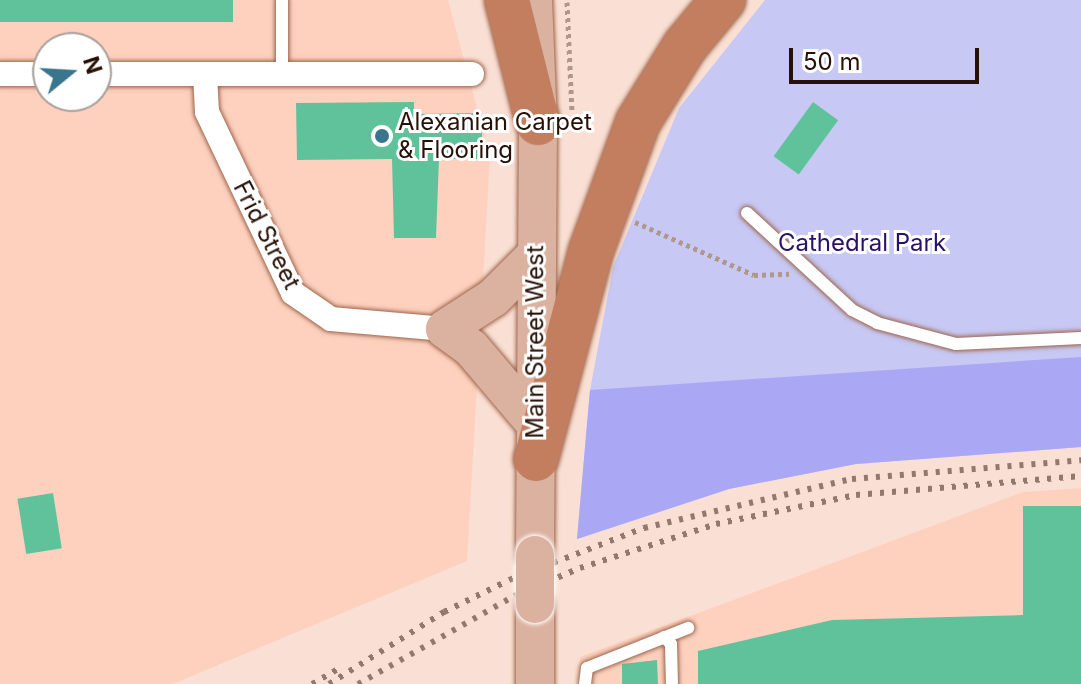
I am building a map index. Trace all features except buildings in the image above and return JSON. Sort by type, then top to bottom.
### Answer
[{"type":"highway","points":[[507,0],[538,123]]},
{"type":"highway","points":[[534,440],[599,223],[638,122],[685,46],[723,0]]},
{"type":"main road","name":"Main Street West","points":[[533,0],[538,123],[535,684]]},
{"type":"main road","points":[[534,440],[479,356],[445,329],[493,298],[535,256]]},
{"type":"street","points":[[0,74],[32,74]]},
{"type":"street","points":[[112,74],[472,74]]},
{"type":"street","name":"Frid Street","points":[[205,74],[207,112],[293,293],[331,319],[445,329]]},
{"type":"lane","points":[[282,0],[282,74]]},
{"type":"lane","points":[[747,213],[852,310],[877,323],[956,344],[1081,338]]},
{"type":"lane","points":[[585,684],[587,668],[688,628]]},
{"type":"lane","points":[[664,637],[671,644],[672,684]]},
{"type":"shaded area","points":[[0,0],[448,0],[490,157],[467,561],[173,684],[0,684]]},
{"type":"shaded area","points":[[1081,357],[1081,447],[856,464],[729,489],[577,539],[590,390]]},
{"type":"shaded area","points":[[1081,488],[1081,684],[580,684],[580,657],[1023,492]]},
{"type":"green space","name":"Cathedral Park","points":[[765,0],[1081,0],[1081,447],[856,464],[729,489],[577,539],[590,390],[613,267],[679,108]]},
{"type":"railway","points":[[329,684],[444,612],[509,580],[644,528],[852,479],[1081,460]]},
{"type":"railway","points":[[358,684],[514,596],[580,568],[716,524],[856,495],[1081,476]]},
{"type":"railway","points":[[312,684],[338,669]]},
{"type":"place","name":"Alexanian Carpet & Flooring","points":[[382,136]]}]
